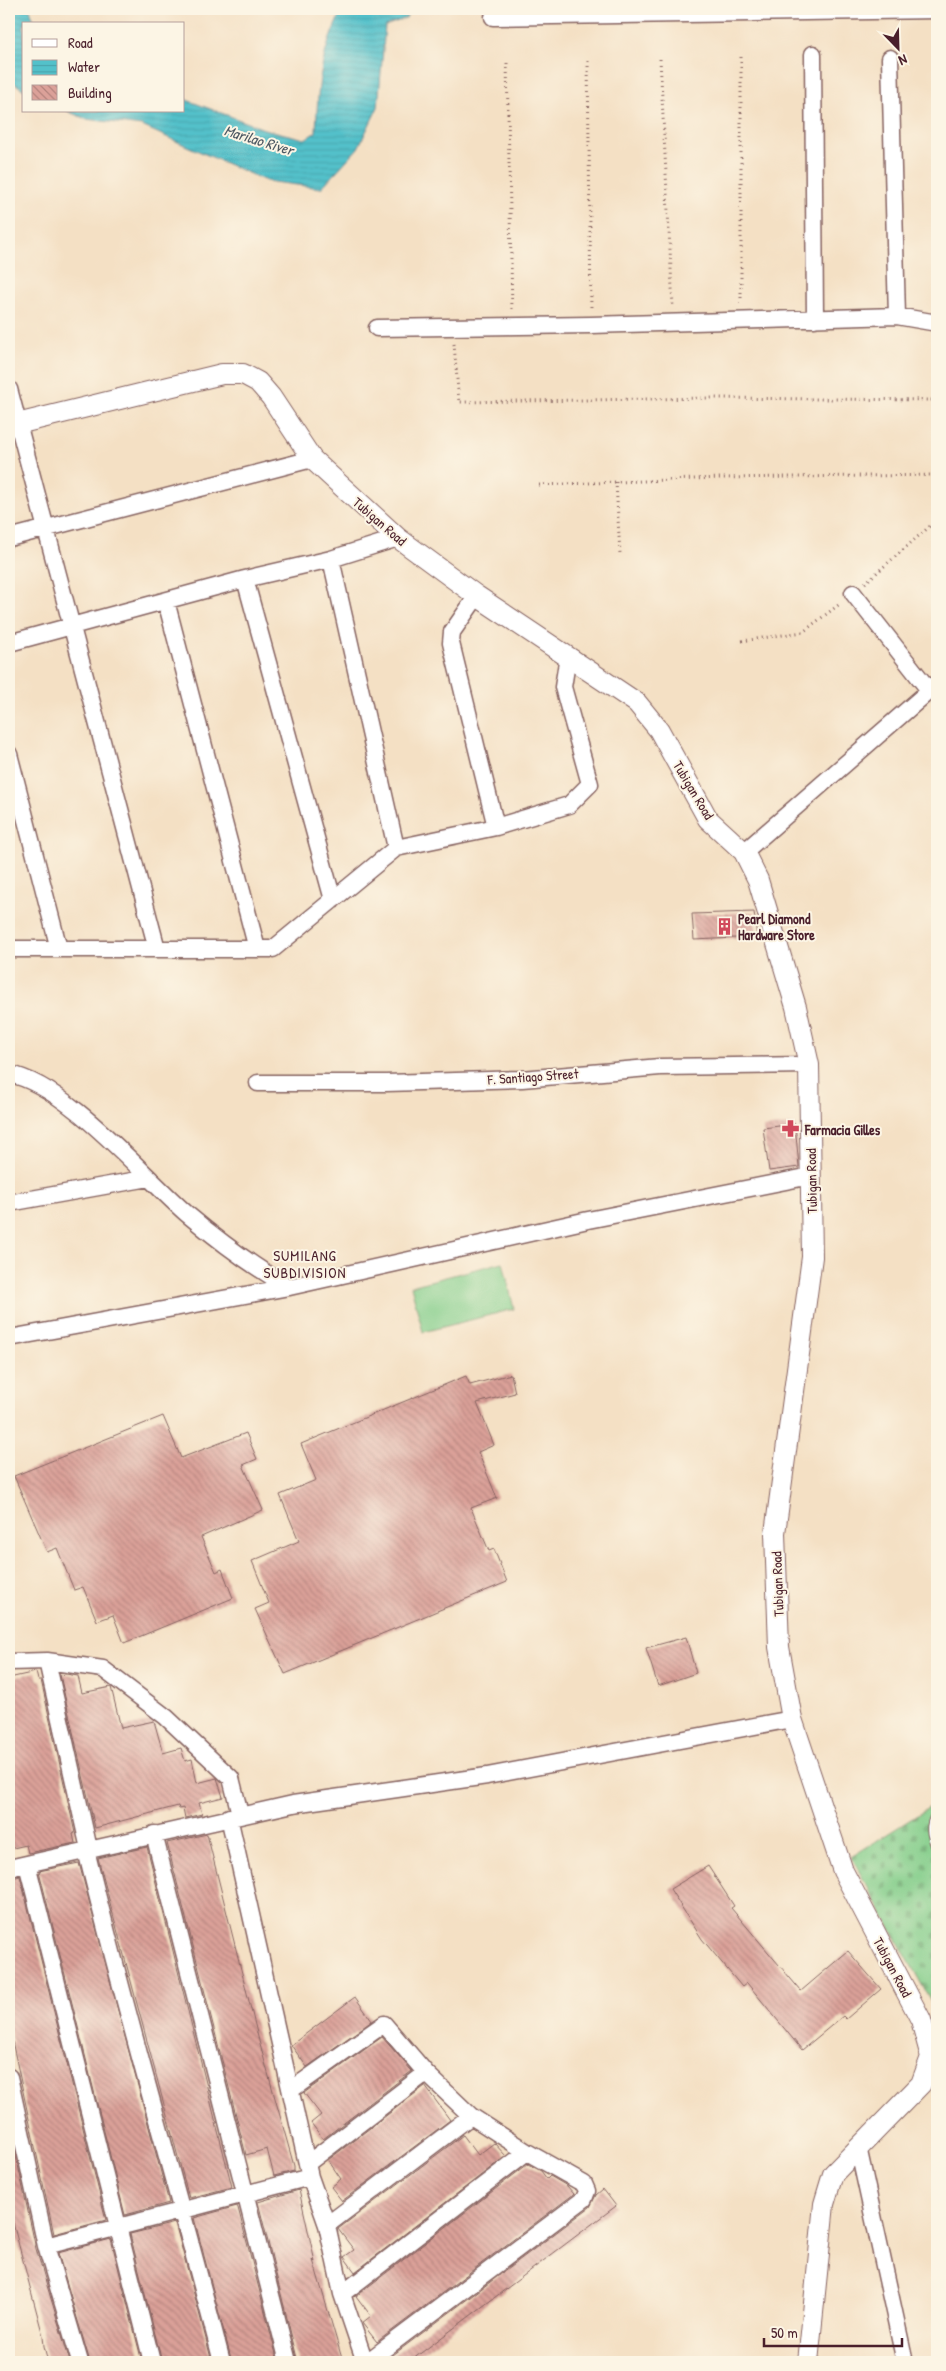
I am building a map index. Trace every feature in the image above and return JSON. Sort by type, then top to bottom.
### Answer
[{"type":"street","points":[[493,17],[937,10]]},
{"type":"street","points":[[813,54],[815,318]]},
{"type":"street","points":[[890,58],[897,316]]},
{"type":"street","points":[[377,328],[591,325],[897,316],[937,323]]},
{"type":"street","name":"Tubigan Road","points":[[14,425],[222,374],[243,374],[258,382],[272,398],[312,460],[398,538],[477,596],[637,703],[659,730],[708,819],[744,852],[758,880],[796,1007],[809,1065],[812,1257],[775,1533],[779,1647],[792,1720],[842,1871],[907,1991],[934,2048],[921,2084],[833,2174],[827,2190],[808,2362]]},
{"type":"street","points":[[9,389],[14,425],[46,527],[157,949]]},
{"type":"street","points":[[9,538],[312,460]]},
{"type":"street","points":[[9,642],[245,579],[331,559],[398,538]]},
{"type":"street","points":[[331,559],[396,848]]},
{"type":"street","points":[[245,579],[333,900]]},
{"type":"street","points":[[744,852],[933,686],[853,593]]},
{"type":"street","points":[[477,596],[452,632],[451,643],[496,827]]},
{"type":"street","points":[[166,601],[257,949]]},
{"type":"street","points":[[9,949],[273,949],[396,848],[496,827],[569,805],[590,784],[563,687],[568,656]]},
{"type":"street","points":[[9,754],[59,949]]},
{"type":"street","name":"F. Santiago Street","points":[[258,1082],[386,1082],[522,1078],[660,1066],[809,1065]]},
{"type":"street","points":[[9,1074],[40,1085],[93,1124],[186,1213],[262,1272],[289,1287]]},
{"type":"street","points":[[15,1337],[289,1287],[588,1220],[811,1176]]},
{"type":"street","points":[[9,1203],[149,1178]]},
{"type":"street","points":[[47,1661],[112,1956],[183,2210],[222,2362]]},
{"type":"street","points":[[9,1662],[47,1661],[103,1669],[166,1717],[231,1778],[235,1816],[291,2090],[309,2170],[327,2225],[342,2294],[366,2362],[584,2199],[586,2192],[584,2184],[527,2152],[471,2116],[426,2073],[384,2024],[291,2090]]},
{"type":"street","points":[[9,1868],[293,1804],[487,1776],[792,1720]]},
{"type":"street","points":[[154,1834],[288,2362]]},
{"type":"street","points":[[27,1864],[152,2362]]},
{"type":"street","points":[[46,2246],[245,2194],[309,2170],[426,2073]]},
{"type":"street","points":[[9,2077],[46,2246],[80,2362]]},
{"type":"street","points":[[327,2225],[471,2116]]},
{"type":"street","points":[[858,2147],[905,2362]]},
{"type":"street","points":[[342,2294],[527,2152]]},
{"type":"lane","points":[[937,1814],[933,1820],[930,1834],[937,1849]]},
{"type":"path","points":[[741,57],[741,321]]},
{"type":"path","points":[[660,59],[674,323]]},
{"type":"path","points":[[588,61],[591,325]]},
{"type":"path","points":[[507,63],[512,326]]},
{"type":"path","points":[[453,326],[459,402],[713,398],[937,400]]},
{"type":"path","points":[[539,485],[720,478],[937,475]]},
{"type":"path","points":[[616,482],[620,554]]},
{"type":"path","points":[[742,641],[803,632],[853,593],[937,520]]},
{"type":"green space","points":[[503,1262],[514,1309],[423,1332],[411,1286]]},
{"type":"green space","points":[[937,1800],[937,2012],[851,1857],[930,1807]]},
{"type":"water","points":[[9,9],[30,9],[34,22],[22,22],[22,89],[9,79]]},
{"type":"water","name":"Marilao River","points":[[343,9],[412,9],[406,18],[385,26],[378,107],[358,148],[321,188],[266,181],[142,126],[86,119],[69,112],[185,112],[185,99],[264,129],[305,139],[316,132],[319,84],[329,40]]},
{"type":"building","name":"Pearl Diamond Hardware Store","points":[[754,912],[757,937],[694,940],[692,914]]},
{"type":"building","points":[[795,1124],[799,1167],[769,1171],[763,1128]]},
{"type":"building","points":[[511,1374],[515,1393],[477,1403],[494,1445],[478,1452],[497,1498],[471,1508],[489,1551],[494,1549],[507,1582],[285,1674],[255,1609],[269,1603],[252,1561],[299,1541],[280,1495],[316,1480],[301,1444],[466,1376],[470,1385]]},
{"type":"building","points":[[163,1416],[181,1458],[246,1433],[257,1459],[243,1465],[263,1510],[201,1537],[216,1572],[222,1569],[233,1598],[124,1643],[113,1615],[97,1621],[83,1587],[74,1590],[57,1548],[47,1552],[14,1476]]},
{"type":"building","points":[[686,1637],[696,1673],[658,1686],[646,1648]]},
{"type":"building","points":[[36,1672],[38,1680],[41,1680],[75,1833],[73,1834],[75,1843],[28,1853],[26,1845],[9,1849],[9,1678]]},
{"type":"building","points":[[60,1675],[78,1676],[82,1693],[111,1687],[121,1728],[154,1721],[163,1753],[181,1748],[185,1761],[192,1759],[197,1783],[217,1778],[223,1797],[199,1803],[202,1814],[185,1818],[183,1808],[179,1809],[178,1806],[95,1828]]},
{"type":"building","points":[[207,1834],[259,2041],[294,2166],[294,2171],[274,2176],[267,2149],[246,2155],[167,1843]]},
{"type":"building","points":[[147,1847],[232,2187],[189,2198],[98,1858]]},
{"type":"building","points":[[79,1863],[169,2203],[125,2215],[39,1871]]},
{"type":"building","points":[[708,1866],[734,1906],[731,1908],[801,1991],[848,1951],[881,1989],[846,2019],[843,2016],[802,2050],[747,1983],[742,1987],[702,1939],[670,1889]]},
{"type":"building","points":[[20,1876],[106,2220],[54,2234],[9,2027],[9,1879]]},
{"type":"building","points":[[355,1997],[372,2021],[307,2067],[291,2045]]},
{"type":"building","points":[[382,2037],[412,2071],[323,2139],[311,2123],[321,2115],[304,2093]]},
{"type":"building","points":[[425,2086],[450,2120],[342,2201],[331,2187],[341,2179],[328,2160]]},
{"type":"building","points":[[9,2123],[36,2249],[70,2362],[48,2362],[43,2336],[9,2208]]},
{"type":"building","points":[[463,2135],[478,2155],[494,2143],[506,2156],[355,2272],[344,2257],[354,2250],[338,2229]]},
{"type":"building","points":[[528,2164],[541,2171],[547,2179],[550,2176],[567,2186],[574,2194],[377,2342],[362,2323],[371,2316],[356,2296]]},
{"type":"building","points":[[603,2189],[616,2206],[409,2362],[392,2362],[389,2358],[590,2207],[596,2195]]},
{"type":"building","points":[[299,2190],[315,2262],[313,2260],[343,2362],[298,2362],[258,2202]]},
{"type":"building","points":[[237,2206],[278,2362],[232,2362],[194,2218]]},
{"type":"building","points":[[175,2223],[212,2362],[162,2362],[130,2234]]},
{"type":"building","points":[[111,2239],[142,2362],[90,2362],[58,2253]]},
{"type":"place","name":"Pearl Diamond Hardware Store","points":[[724,926]]},
{"type":"place","name":"Farmacia Gilles","points":[[791,1129]]},
{"type":"district","name":"SUMILANG SUBDIVISION","points":[[305,1264]]}]
